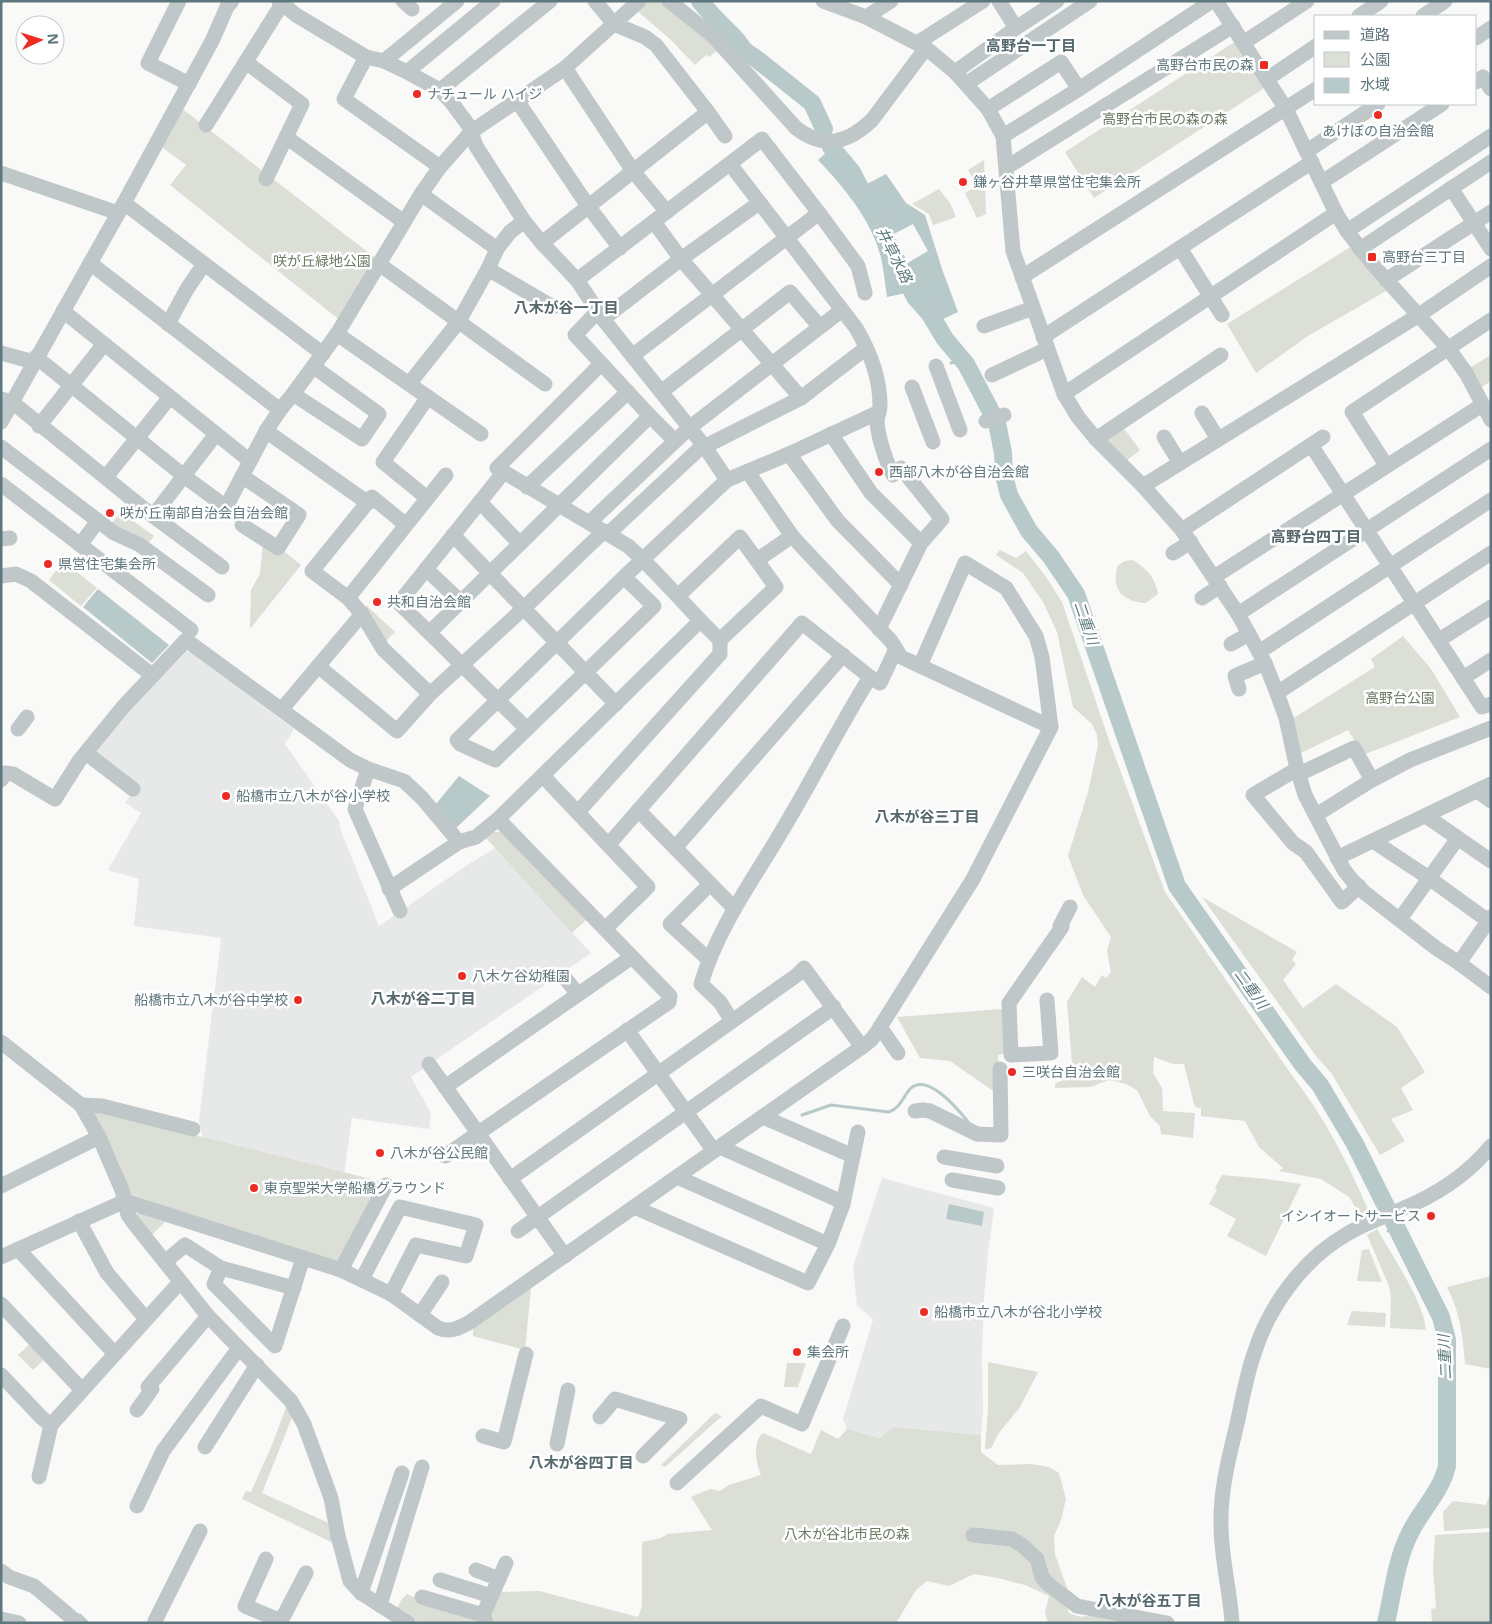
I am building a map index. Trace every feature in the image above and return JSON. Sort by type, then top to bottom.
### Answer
[{"type":"street","points":[[179,1],[148,63],[189,84]]},
{"type":"street","points":[[1,422],[7,401],[35,360],[121,208],[212,41],[227,7],[232,1]]},
{"type":"street","points":[[384,61],[458,1]]},
{"type":"street","points":[[407,72],[493,1]]},
{"type":"street","points":[[440,90],[550,1]]},
{"type":"street","points":[[595,1],[614,24],[645,36],[656,45],[725,136]]},
{"type":"street","points":[[1,353],[35,360],[70,385],[226,507],[266,431],[337,334],[421,194],[440,167],[471,132],[518,102],[565,68],[639,1]]},
{"type":"street","points":[[669,1],[714,36],[796,128],[804,134],[829,141],[853,136],[872,120],[922,46],[983,1]]},
{"type":"street","points":[[823,1],[866,18],[922,46],[955,72],[988,109],[1003,136],[1013,251],[1064,394],[1078,417],[1096,439],[1143,486],[1186,536],[1238,614],[1262,657],[1277,693],[1286,718],[1305,795],[1344,870],[1359,886],[1400,920],[1491,988]]},
{"type":"street","points":[[866,18],[891,1]]},
{"type":"street","points":[[999,1],[1016,28]]},
{"type":"street","points":[[955,72],[1057,1]]},
{"type":"street","points":[[966,84],[1090,1]]},
{"type":"street","points":[[1243,43],[1307,1]]},
{"type":"street","points":[[1361,15],[1381,1]]},
{"type":"street","points":[[1428,9],[1445,1]]},
{"type":"street","points":[[1003,136],[1218,2],[1286,109],[1336,213],[1347,231],[1386,280],[1448,348],[1466,373],[1491,420]]},
{"type":"street","points":[[206,125],[284,3],[366,57],[384,61],[440,90],[452,103],[471,132],[476,146],[524,221],[542,244],[577,280],[601,315],[705,448],[727,480]]},
{"type":"street","points":[[1007,167],[1232,26]]},
{"type":"street","points":[[1477,37],[1491,28]]},
{"type":"street","points":[[1267,79],[1314,47]]},
{"type":"street","points":[[366,57],[344,99],[440,167]]},
{"type":"street","points":[[246,62],[302,104],[266,179]]},
{"type":"street","points":[[988,109],[1061,62],[1078,89]]},
{"type":"street","points":[[565,68],[633,171],[667,212]]},
{"type":"street","points":[[1477,81],[1482,77],[1491,89]]},
{"type":"street","points":[[1022,276],[1314,90]]},
{"type":"street","points":[[518,102],[588,206],[620,248]]},
{"type":"street","points":[[992,374],[1045,343],[1310,157],[1377,105]]},
{"type":"street","points":[[1322,182],[1432,106]]},
{"type":"street","points":[[542,244],[708,112]]},
{"type":"street","points":[[1347,231],[1491,136]]},
{"type":"street","points":[[286,137],[404,222]]},
{"type":"street","points":[[577,280],[762,139],[858,266],[865,293]]},
{"type":"street","points":[[1360,249],[1491,162]]},
{"type":"street","points":[[730,164],[856,328],[866,348],[878,389],[880,405],[877,419],[887,463],[942,519],[921,543],[879,629]]},
{"type":"street","points":[[1,173],[121,208],[204,264],[323,354]]},
{"type":"street","points":[[1451,188],[1491,249]]},
{"type":"street","points":[[421,194],[497,249]]},
{"type":"street","points":[[675,441],[574,335],[759,203]]},
{"type":"street","points":[[1386,280],[1491,212]]},
{"type":"street","points":[[632,356],[713,296],[819,213]]},
{"type":"street","points":[[1064,394],[1336,213]]},
{"type":"street","points":[[410,384],[459,321],[497,249],[510,232],[524,221]]},
{"type":"street","points":[[654,222],[681,259],[801,398]]},
{"type":"street","points":[[1180,248],[1222,315]]},
{"type":"street","points":[[90,263],[280,410]]},
{"type":"street","points":[[168,324],[187,289],[204,264]]},
{"type":"street","points":[[379,264],[545,384]]},
{"type":"street","points":[[1143,486],[1419,315],[1491,266]]},
{"type":"street","points":[[488,269],[553,307]]},
{"type":"street","points":[[661,392],[790,292],[820,327]]},
{"type":"street","points":[[984,326],[1033,308]]},
{"type":"street","points":[[590,522],[689,428],[842,310]]},
{"type":"street","points":[[63,311],[250,461]]},
{"type":"street","points":[[1386,465],[1352,412],[1491,320]]},
{"type":"street","points":[[337,334],[481,434]]},
{"type":"street","points":[[40,426],[70,385],[104,344]]},
{"type":"street","points":[[318,666],[397,731],[430,694],[698,450],[801,398],[866,348]]},
{"type":"street","points":[[1096,439],[1221,354]]},
{"type":"street","points":[[578,812],[720,654],[720,640],[700,621],[679,595],[628,546],[497,468],[601,364]]},
{"type":"street","points":[[936,366],[960,430]]},
{"type":"street","points":[[293,394],[362,439],[379,414],[314,367]]},
{"type":"street","points":[[912,387],[933,442]]},
{"type":"street","points":[[527,487],[628,392]]},
{"type":"street","points":[[106,477],[170,397]]},
{"type":"street","points":[[427,498],[383,462],[428,397]]},
{"type":"street","points":[[7,401],[222,567]]},
{"type":"street","points":[[1202,598],[1217,582],[1343,494],[1482,405]]},
{"type":"street","points":[[624,577],[654,606],[587,673],[495,760],[460,744],[457,740],[498,699],[624,577],[727,480],[789,454],[879,412]]},
{"type":"street","points":[[1202,413],[1218,439]]},
{"type":"street","points":[[986,421],[1004,415]]},
{"type":"street","points":[[430,632],[650,416]]},
{"type":"street","points":[[266,431],[368,503]]},
{"type":"street","points":[[154,516],[216,434]]},
{"type":"street","points":[[831,434],[871,493],[921,543]]},
{"type":"street","points":[[1164,437],[1180,463]]},
{"type":"street","points":[[1174,553],[1186,536],[1318,441],[1343,494],[1482,707],[1491,704]]},
{"type":"street","points":[[1,447],[114,533],[140,545],[208,595]]},
{"type":"street","points":[[1238,614],[1491,449]]},
{"type":"street","points":[[789,454],[838,521],[901,585]]},
{"type":"street","points":[[748,472],[792,536],[879,629],[901,657],[1051,727]]},
{"type":"street","points":[[503,473],[399,603],[527,729]]},
{"type":"street","points":[[348,598],[446,475]]},
{"type":"street","points":[[242,476],[299,515],[278,548],[242,525]]},
{"type":"street","points":[[1,484],[80,545],[188,635],[350,760],[368,769],[404,781],[413,788],[460,842]]},
{"type":"street","points":[[406,525],[372,497],[312,571],[348,598],[362,614],[383,649],[430,694]]},
{"type":"street","points":[[1239,689],[1235,676],[1390,566],[1491,500]]},
{"type":"street","points":[[480,502],[520,544]]},
{"type":"street","points":[[80,545],[98,521]]},
{"type":"street","points":[[454,535],[616,704]]},
{"type":"street","points":[[757,560],[792,536]]},
{"type":"street","points":[[679,595],[740,537],[776,587],[720,640]]},
{"type":"street","points":[[1277,693],[1491,553]]},
{"type":"street","points":[[1,1257],[125,1201],[341,1270],[391,1294],[444,1330],[457,1329],[470,1322],[862,1047],[871,1040],[880,1027],[973,879],[1051,727],[1042,657],[1036,636],[1006,588],[966,563],[920,666]]},
{"type":"street","points":[[426,568],[461,602]]},
{"type":"street","points":[[1,576],[16,574],[31,581],[152,676]]},
{"type":"street","points":[[1439,640],[1491,607]]},
{"type":"street","points":[[282,709],[362,614]]},
{"type":"street","points":[[389,889],[460,842],[476,837],[498,819],[700,621]]},
{"type":"street","points":[[608,844],[802,623],[880,683],[896,649]]},
{"type":"street","points":[[1231,644],[1249,634]]},
{"type":"street","points":[[1,780],[5,773],[13,774],[55,799],[86,753],[123,707],[188,635]]},
{"type":"street","points":[[675,848],[843,655]]},
{"type":"street","points":[[1463,678],[1491,660]]},
{"type":"street","points":[[732,1021],[720,1002],[701,984],[708,959],[734,908],[800,800],[846,716],[870,677]]},
{"type":"street","points":[[1316,816],[1372,780],[1410,760],[1491,728]]},
{"type":"street","points":[[1359,886],[1342,902],[1306,852],[1293,843],[1253,795],[1298,771],[1354,748],[1372,780]]},
{"type":"street","points":[[86,753],[133,789]]},
{"type":"street","points":[[368,769],[355,809],[400,911]]},
{"type":"street","points":[[543,776],[648,887],[605,929]]},
{"type":"street","points":[[1337,858],[1484,788],[1491,800]]},
{"type":"street","points":[[638,810],[734,908]]},
{"type":"street","points":[[1426,816],[1491,861]]},
{"type":"street","points":[[446,1156],[669,1002],[670,996],[498,819]]},
{"type":"street","points":[[1400,920],[1458,838]]},
{"type":"street","points":[[1373,841],[1490,920],[1459,963]]},
{"type":"street","points":[[708,959],[670,924],[710,884]]},
{"type":"street","points":[[1047,1000],[1051,1053],[1011,1055],[1009,1003],[1061,926],[1070,908]]},
{"type":"street","points":[[446,1087],[632,957]]},
{"type":"street","points":[[510,1179],[804,968],[862,1047]]},
{"type":"street","points":[[564,977],[578,994]]},
{"type":"street","points":[[518,1231],[834,1007]]},
{"type":"street","points":[[880,1027],[898,1053]]},
{"type":"street","points":[[627,1030],[686,1112],[717,1149],[840,1201],[843,1204]]},
{"type":"street","points":[[1,1042],[81,1105],[99,1137],[125,1201],[128,1215],[208,1316],[288,1396],[301,1418],[331,1498],[350,1581],[362,1593],[408,1623]]},
{"type":"street","points":[[429,1064],[564,1256]]},
{"type":"street","points":[[915,1111],[930,1111],[977,1134],[1001,1135],[1000,1069]]},
{"type":"street","points":[[81,1105],[102,1106],[193,1128]]},
{"type":"street","points":[[763,1117],[852,1156]]},
{"type":"street","points":[[634,1207],[808,1283],[828,1244],[843,1204],[858,1132]]},
{"type":"street","points":[[1,1186],[99,1137]]},
{"type":"street","points":[[1232,1623],[1228,1585],[1224,1568],[1221,1508],[1233,1440],[1249,1372],[1260,1337],[1267,1322],[1286,1290],[1312,1260],[1346,1234],[1426,1198],[1450,1183],[1491,1146]]},
{"type":"street","points":[[944,1158],[997,1166]]},
{"type":"street","points":[[676,1177],[828,1244]]},
{"type":"street","points":[[952,1180],[998,1188]]},
{"type":"street","points":[[341,1270],[386,1185]]},
{"type":"street","points":[[362,1279],[400,1207],[476,1225],[466,1256],[416,1245],[391,1294]]},
{"type":"street","points":[[79,1221],[107,1273],[146,1319]]},
{"type":"street","points":[[165,1262],[185,1245],[221,1268],[294,1288]]},
{"type":"street","points":[[18,1250],[115,1354]]},
{"type":"street","points":[[221,1268],[214,1284],[275,1346],[303,1258]]},
{"type":"street","points":[[39,1477],[51,1425],[180,1282]]},
{"type":"street","points":[[420,1315],[442,1282]]},
{"type":"street","points":[[1,1304],[82,1390]]},
{"type":"street","points":[[137,1410],[152,1389],[148,1387],[208,1316]]},
{"type":"street","points":[[677,1484],[762,1406],[802,1424],[843,1326]]},
{"type":"street","points":[[137,1506],[163,1450],[239,1348]]},
{"type":"street","points":[[483,1436],[504,1442],[526,1354]]},
{"type":"street","points":[[205,1447],[257,1365]]},
{"type":"street","points":[[1,1375],[51,1425]]},
{"type":"street","points":[[557,1444],[568,1390]]},
{"type":"street","points":[[600,1417],[615,1399],[680,1419],[643,1456]]},
{"type":"street","points":[[380,1605],[422,1467]]},
{"type":"street","points":[[362,1593],[402,1473]]},
{"type":"street","points":[[155,1622],[200,1531]]},
{"type":"street","points":[[972,1535],[1012,1539],[1022,1545],[1037,1559],[1042,1577],[1048,1584],[1077,1606],[1167,1623]]},
{"type":"street","points":[[266,1559],[245,1606],[281,1621],[306,1573]]},
{"type":"street","points":[[422,1597],[484,1619],[491,1596],[506,1563]]},
{"type":"street","points":[[476,1570],[499,1579]]},
{"type":"street","points":[[1,1571],[9,1577],[34,1586],[78,1623]]},
{"type":"street","points":[[440,1580],[491,1596]]},
{"type":"street","points":[[1,1619],[18,1623]]},
{"type":"shaded area","points":[[183,651],[190,652],[294,729],[285,744],[339,821],[341,831],[379,926],[467,865],[495,848],[591,953],[411,1077],[431,1113],[429,1129],[352,1118],[344,1174],[204,1143],[199,1121],[221,938],[134,926],[139,879],[108,870],[141,813],[125,803],[135,788],[92,755],[127,708]]},
{"type":"shaded area","name":"船橋市立八木が谷北小学校","points":[[882,1178],[994,1208],[984,1299],[981,1435],[894,1427],[879,1438],[847,1429],[843,1419],[873,1320],[857,1305],[853,1267]]},
{"type":"green space","points":[[646,1],[664,1],[719,49],[709,57],[706,55],[695,65],[670,39],[636,10]]},
{"type":"green space","name":"高野台市民の森の森","points":[[1236,41],[1266,87],[1094,198],[1065,152]]},
{"type":"green space","name":"咲が丘緑地公園","points":[[180,107],[378,260],[341,321],[170,185],[186,165],[159,145]]},
{"type":"green space","points":[[984,160],[986,214],[977,218],[965,193],[977,186],[968,170]]},
{"type":"green space","points":[[939,189],[950,203],[956,217],[933,225],[929,214],[912,204]]},
{"type":"green space","points":[[1352,246],[1367,270],[1386,291],[1308,336],[1256,373],[1227,324]]},
{"type":"green space","points":[[1491,355],[1491,381],[1479,389],[1469,368]]},
{"type":"green space","points":[[1122,426],[1140,450],[1125,462],[1105,438]]},
{"type":"green space","points":[[121,512],[154,536],[147,545],[110,525]]},
{"type":"green space","points":[[263,542],[281,549],[301,565],[250,629],[251,590],[260,574]]},
{"type":"green space","points":[[1000,550],[1016,558],[1026,551],[1062,602],[1110,743],[1165,892],[1314,1106],[1352,1174],[1368,1210],[1360,1214],[1349,1197],[1321,1179],[1279,1171],[1283,1168],[1259,1147],[1245,1121],[1201,1116],[1201,1108],[1197,1108],[1194,1104],[1184,1064],[1173,1064],[1154,1057],[1153,1073],[1162,1088],[1163,1111],[1195,1113],[1193,1138],[1161,1134],[1160,1126],[1150,1116],[1137,1090],[1126,1084],[1109,1080],[1090,1087],[1055,1088],[1055,1084],[1073,1076],[1067,1002],[1082,977],[1095,987],[1102,975],[1106,978],[1111,972],[1107,951],[1111,937],[1083,895],[1068,856],[1088,792],[1098,745],[1097,735],[1092,724],[1073,707],[1057,632],[1043,602],[1023,573],[996,555]]},
{"type":"green space","points":[[1133,560],[1150,574],[1157,588],[1158,594],[1146,603],[1125,597],[1117,587],[1116,573],[1118,565],[1125,561]]},
{"type":"green space","points":[[63,561],[97,588],[81,606],[49,580]]},
{"type":"green space","points":[[367,606],[395,632],[384,643],[363,609]]},
{"type":"green space","name":"高野台公園","points":[[1403,636],[1431,669],[1460,717],[1363,755],[1348,730],[1297,755],[1292,719],[1375,667],[1371,659]]},
{"type":"green space","points":[[490,832],[502,832],[588,918],[572,933],[485,837]]},
{"type":"green space","points":[[1202,897],[1297,952],[1292,960],[1296,964],[1283,980],[1303,1008],[1336,984],[1397,1027],[1425,1072],[1401,1088],[1413,1110],[1391,1119],[1405,1141],[1380,1155],[1332,1074],[1316,1056]]},
{"type":"green space","points":[[1002,1009],[1007,1050],[1003,1054],[998,1055],[999,1095],[950,1061],[920,1058],[897,1017]]},
{"type":"green space","name":"東京聖栄大学船橋グラウンド","points":[[93,1112],[110,1114],[383,1182],[343,1258],[336,1261],[233,1230],[130,1194],[117,1159]]},
{"type":"green space","points":[[1222,1175],[1301,1184],[1266,1256],[1227,1236],[1236,1219],[1209,1204],[1217,1190],[1215,1188]]},
{"type":"green space","points":[[140,1211],[167,1220],[151,1236],[135,1216]]},
{"type":"green space","points":[[1377,1229],[1413,1292],[1424,1319],[1426,1330],[1390,1328],[1391,1297],[1389,1286],[1367,1235]]},
{"type":"green space","points":[[1369,1249],[1382,1282],[1357,1281],[1362,1250]]},
{"type":"green space","points":[[1491,1276],[1491,1369],[1465,1364],[1460,1324],[1447,1287]]},
{"type":"green space","points":[[531,1288],[525,1350],[473,1336],[473,1328]]},
{"type":"green space","points":[[1352,1311],[1386,1313],[1385,1327],[1347,1325]]},
{"type":"green space","points":[[33,1341],[47,1357],[33,1370],[18,1355]]},
{"type":"green space","points":[[988,1362],[1038,1372],[1020,1407],[998,1434],[992,1447],[985,1449],[988,1409]]},
{"type":"green space","points":[[787,1363],[806,1363],[798,1387],[784,1387]]},
{"type":"green space","points":[[287,1405],[293,1415],[262,1493],[331,1524],[333,1543],[242,1499],[246,1491],[251,1492]]},
{"type":"green space","points":[[715,1413],[722,1416],[665,1467],[661,1465]]},
{"type":"green space","name":"八木が谷北市民の森","points":[[894,1427],[981,1435],[981,1452],[998,1465],[1031,1464],[1049,1467],[1059,1473],[1066,1499],[1061,1520],[1054,1536],[1055,1554],[1067,1588],[1066,1604],[1069,1613],[1080,1616],[1091,1614],[1150,1623],[1048,1623],[1045,1613],[1049,1596],[1025,1585],[974,1574],[949,1586],[927,1581],[916,1590],[896,1623],[419,1623],[396,1609],[407,1594],[478,1617],[497,1592],[539,1591],[638,1617],[642,1607],[642,1542],[661,1538],[667,1534],[712,1530],[691,1497],[710,1489],[720,1491],[729,1485],[761,1475],[756,1447],[763,1433],[811,1454],[821,1430],[838,1439],[847,1429],[879,1438]]},
{"type":"green space","points":[[1491,1491],[1491,1528],[1444,1531],[1443,1512],[1453,1501],[1486,1505]]},
{"type":"green space","points":[[1491,1532],[1491,1623],[1432,1623],[1431,1609],[1436,1608],[1433,1568],[1435,1535]]},
{"type":"water","points":[[827,152],[848,178],[906,293],[887,297],[881,258],[871,231],[856,205],[818,160]]},
{"type":"water","points":[[886,174],[906,203],[925,215],[958,312],[941,320],[904,265],[928,251],[913,224],[890,236],[865,185]]},
{"type":"water","points":[[98,589],[169,645],[152,663],[83,607]]},
{"type":"water","points":[[459,776],[490,796],[456,828],[436,804]]},
{"type":"water","points":[[949,1204],[984,1212],[982,1226],[946,1219]]},
{"type":"waterway","name":"井草水路","points":[[700,1],[744,50],[812,103],[824,129]]},
{"type":"waterway","name":"二重川","points":[[831,147],[852,172],[915,297],[930,314],[945,339],[966,364],[997,423],[1003,453],[1004,475],[1009,495],[1029,531],[1051,557],[1076,594],[1177,886],[1303,1065],[1320,1085],[1355,1144],[1441,1317],[1447,1340],[1447,1466],[1436,1493],[1405,1543],[1398,1565],[1386,1623]]},
{"type":"waterway","points":[[951,363],[963,361]]},
{"type":"waterway","points":[[802,1115],[831,1105],[889,1112],[899,1105],[910,1089],[917,1085],[926,1085],[943,1095],[970,1124]]},
{"type":"waterway","name":"二重川","points":[[1388,1231],[1397,1225]]},
{"type":"waterway","points":[[80,1615],[88,1623]]},
{"type":"place","name":"高野台市民の森","points":[[1264,65]]},
{"type":"place","name":"ナチュール ハイジ","points":[[417,94]]},
{"type":"place","name":"あけぼの自治会館","points":[[1378,115]]},
{"type":"place","name":"鎌ヶ谷井草県営住宅集会所","points":[[963,182]]},
{"type":"place","name":"高野台三丁目","points":[[1372,257]]},
{"type":"place","name":"西部八木が谷自治会館","points":[[879,472]]},
{"type":"place","name":"咲が丘南部自治会自治会館","points":[[110,513]]},
{"type":"place","name":"県営住宅集会所","points":[[48,564]]},
{"type":"place","name":"共和自治会館","points":[[377,602]]},
{"type":"place","name":"船橋市立八木が谷小学校","points":[[226,796]]},
{"type":"place","name":"八木ケ谷幼稚園","points":[[462,976]]},
{"type":"place","name":"船橋市立八木が谷中学校","points":[[298,1000]]},
{"type":"place","name":"三咲台自治会館","points":[[1012,1072]]},
{"type":"place","name":"八木が谷公民館","points":[[380,1153]]},
{"type":"place","name":"東京聖栄大学船橋グラウンド","points":[[254,1188]]},
{"type":"place","name":"イシイオートサービス","points":[[1431,1216]]},
{"type":"place","name":"船橋市立八木が谷北小学校","points":[[924,1312]]},
{"type":"place","name":"集会所","points":[[797,1352]]},
{"type":"district","name":"高野台一丁目","points":[[1031,46]]},
{"type":"district","name":"八木が谷一丁目","points":[[566,308]]},
{"type":"district","name":"高野台四丁目","points":[[1316,537]]},
{"type":"district","name":"八木が谷三丁目","points":[[927,817]]},
{"type":"district","name":"八木が谷二丁目","points":[[423,999]]},
{"type":"district","name":"八木が谷四丁目","points":[[581,1463]]},
{"type":"district","name":"八木が谷五丁目","points":[[1149,1601]]}]
